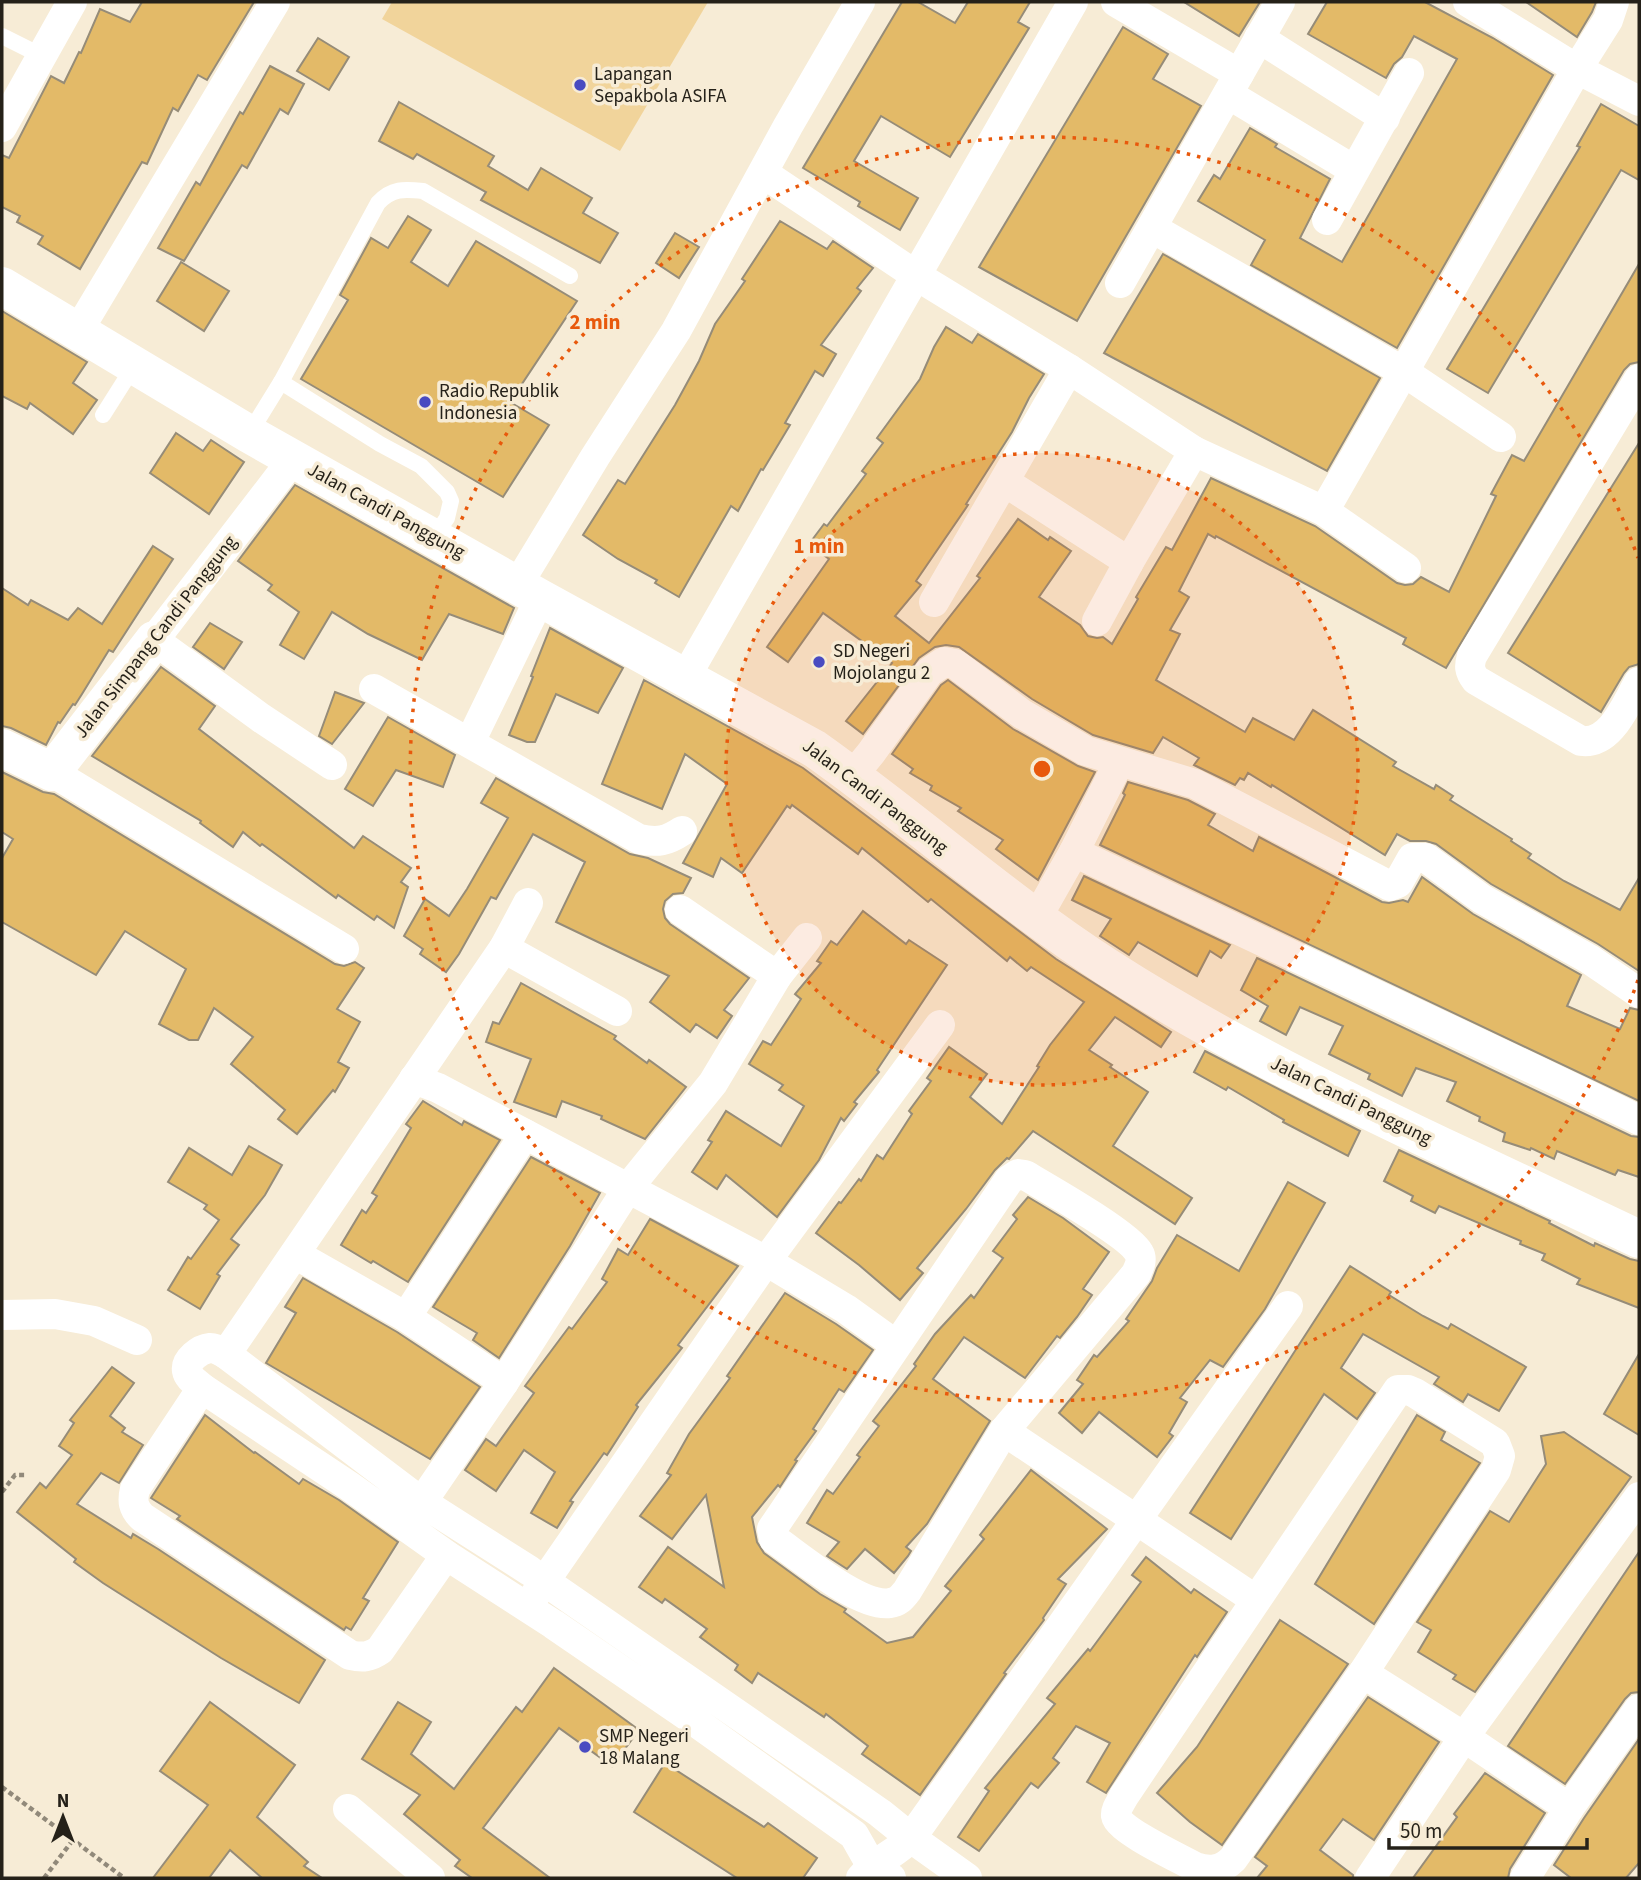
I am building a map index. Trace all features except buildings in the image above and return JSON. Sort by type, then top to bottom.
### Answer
[{"type":"main road","name":"Jalan Candi Panggung","points":[[2,286],[249,434],[815,748],[1036,919],[1197,1023],[1350,1103],[1639,1239]]},
{"type":"main road","name":"Jalan Simpang Candi Panggung","points":[[52,772],[154,640]]},
{"type":"main road","points":[[2,748],[52,772]]},
{"type":"street","points":[[2,127],[72,2]]},
{"type":"street","points":[[470,741],[529,591],[595,457],[676,331],[860,2]]},
{"type":"street","points":[[686,676],[1073,2]]},
{"type":"street","points":[[1116,2],[1354,170]]},
{"type":"street","points":[[1120,283],[1280,2]]},
{"type":"street","points":[[1468,2],[1577,69],[1639,101]]},
{"type":"street","points":[[1324,511],[1577,69],[1608,20],[1615,2]]},
{"type":"street","points":[[78,331],[268,4]]},
{"type":"street","points":[[1259,38],[1385,118]]},
{"type":"street","points":[[1327,220],[1409,73]]},
{"type":"street","points":[[763,173],[917,276],[1069,369],[1194,451],[1324,511],[1406,568]]},
{"type":"street","points":[[1152,228],[1404,372],[1501,437]]},
{"type":"street","points":[[934,602],[1069,369]]},
{"type":"street","points":[[1639,379],[1469,665],[1470,673],[1476,680],[1581,741],[1591,742],[1601,738],[1610,729],[1639,682]]},
{"type":"street","points":[[1097,621],[1194,451]]},
{"type":"street","name":"Jalan Simpang Candi Panggung","points":[[154,640],[293,458]]},
{"type":"street","points":[[1005,482],[1129,562]]},
{"type":"street","points":[[154,640],[261,718],[332,765]]},
{"type":"street","points":[[853,775],[929,672],[937,665],[950,662],[1021,714],[1086,751],[1195,784],[1390,886],[1398,883],[1412,858],[1426,858],[1482,899],[1589,959],[1639,993]]},
{"type":"street","points":[[374,689],[639,839],[656,843],[668,840],[682,831]]},
{"type":"street","points":[[1036,919],[1074,852],[1119,762]]},
{"type":"street","points":[[52,772],[344,949]]},
{"type":"street","points":[[1074,852],[1639,1120]]},
{"type":"street","points":[[226,1354],[503,948],[528,903]]},
{"type":"street","points":[[680,910],[777,976]]},
{"type":"street","points":[[413,1514],[503,1382],[628,1188],[713,1083],[777,976],[807,938]]},
{"type":"street","points":[[503,948],[617,1011]]},
{"type":"street","points":[[536,1595],[766,1261],[940,1025]]},
{"type":"street","points":[[414,1079],[438,1088],[766,1261],[846,1309],[896,1345]]},
{"type":"street","points":[[406,1317],[525,1134]]},
{"type":"street","points":[[1018,1174],[1026,1175],[1118,1234],[1140,1253],[1141,1259],[1136,1274],[1004,1431],[908,1591],[899,1601],[887,1604],[861,1597],[774,1539],[772,1529],[781,1513],[1012,1177],[1018,1174]]},
{"type":"street","points":[[295,1254],[406,1317],[503,1382]]},
{"type":"street","points":[[967,1878],[911,1838],[880,1813],[413,1514],[349,1486],[202,1388],[190,1377],[187,1363],[194,1355],[210,1348],[226,1354],[367,1461],[413,1514],[446,1555],[536,1595],[686,1715],[853,1835],[875,1874],[911,1838],[1288,1306]]},
{"type":"street","points":[[2,1315],[68,1316],[94,1321],[137,1340]]},
{"type":"street","points":[[202,1388],[135,1489],[135,1510],[142,1517],[350,1656],[361,1658],[380,1650],[446,1555]]},
{"type":"street","points":[[1398,1390],[1408,1390],[1495,1443],[1500,1456],[1496,1470],[1363,1673],[1226,1866],[1211,1871],[1195,1867],[1128,1830],[1116,1817],[1124,1796],[1398,1390]]},
{"type":"street","points":[[1004,1431],[1256,1600]]},
{"type":"street","points":[[349,1486],[367,1461]]},
{"type":"street","points":[[1370,1878],[1464,1737],[1639,1497]]},
{"type":"street","points":[[1363,1673],[1569,1808]]},
{"type":"street","points":[[1525,1878],[1569,1808],[1639,1709]]},
{"type":"street","points":[[348,1809],[430,1878]]},
{"type":"lane","points":[[2,36],[42,55]]},
{"type":"lane","points":[[249,434],[281,382],[378,203],[386,194],[401,189],[423,191],[570,276]]},
{"type":"lane","points":[[103,415],[134,366]]},
{"type":"lane","points":[[281,382],[380,444],[421,466],[447,492],[451,501],[447,518],[434,537]]},
{"type":"path","points":[[2,1492],[16,1475],[27,1475]]},
{"type":"path","points":[[2,1787],[124,1878]]},
{"type":"path","points":[[44,1878],[73,1840]]},
{"type":"shaded area","name":"Lapangan Sepakbola ASIFA","points":[[392,2],[708,2],[620,151],[382,19]]},
{"type":"place","name":"Lapangan Sepakbola ASIFA","points":[[580,85]]},
{"type":"place","name":"Radio Republik Indonesia","points":[[425,402]]},
{"type":"place","name":"SD Negeri Mojolangu 2","points":[[819,662]]},
{"type":"place","name":"SMP Negeri 18 Malang","points":[[585,1747]]}]
